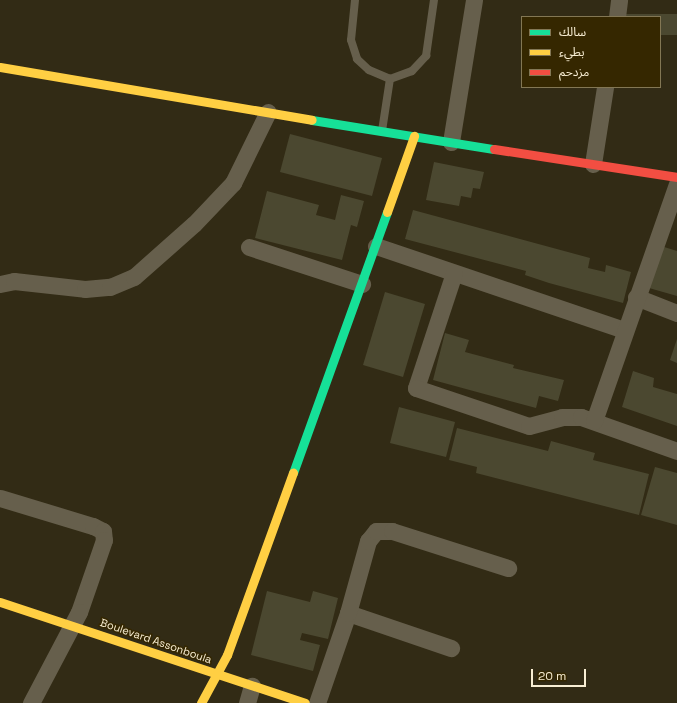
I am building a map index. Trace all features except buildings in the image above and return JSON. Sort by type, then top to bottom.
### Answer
[{"type":"street","points":[[451,142],[474,0]]},
{"type":"street","points":[[617,16],[619,0]]},
{"type":"street","points":[[0,67],[382,132],[677,177]]},
{"type":"street","points":[[593,164],[605,88]]},
{"type":"street","points":[[0,284],[14,281],[85,289],[110,286],[134,277],[194,224],[233,183],[268,112]]},
{"type":"street","points":[[201,703],[227,655],[265,546],[376,246],[414,136]]},
{"type":"street","points":[[594,421],[624,330],[677,184]]},
{"type":"street","points":[[376,246],[624,330]]},
{"type":"street","points":[[248,247],[362,284]]},
{"type":"street","points":[[454,273],[416,388],[529,426],[571,416],[594,421],[677,451]]},
{"type":"street","points":[[636,298],[677,312]]},
{"type":"street","points":[[0,498],[93,526],[103,531],[104,540],[79,612],[31,703]]},
{"type":"street","points":[[317,703],[348,614],[368,541],[372,534],[379,529],[392,531],[508,568]]},
{"type":"street","name":"Boulevard Assonboula","points":[[0,602],[305,703]]},
{"type":"street","points":[[348,614],[451,648]]},
{"type":"street","points":[[247,703],[252,686]]},
{"type":"lane","points":[[355,0],[351,40],[357,59],[370,70],[390,79],[412,71],[426,56],[434,0]]},
{"type":"lane","points":[[382,132],[390,79]]},
{"type":"traffic: fast","points":[[312,120],[494,149]]},
{"type":"traffic: fast","points":[[293,473],[387,212]]},
{"type":"traffic: slow","points":[[0,67],[312,120]]},
{"type":"traffic: slow","points":[[387,212],[414,136]]},
{"type":"traffic: slow","points":[[201,703],[227,655],[293,473]]},
{"type":"traffic: slow","points":[[0,602],[305,703]]},
{"type":"traffic: jam","points":[[494,149],[677,177]]}]
